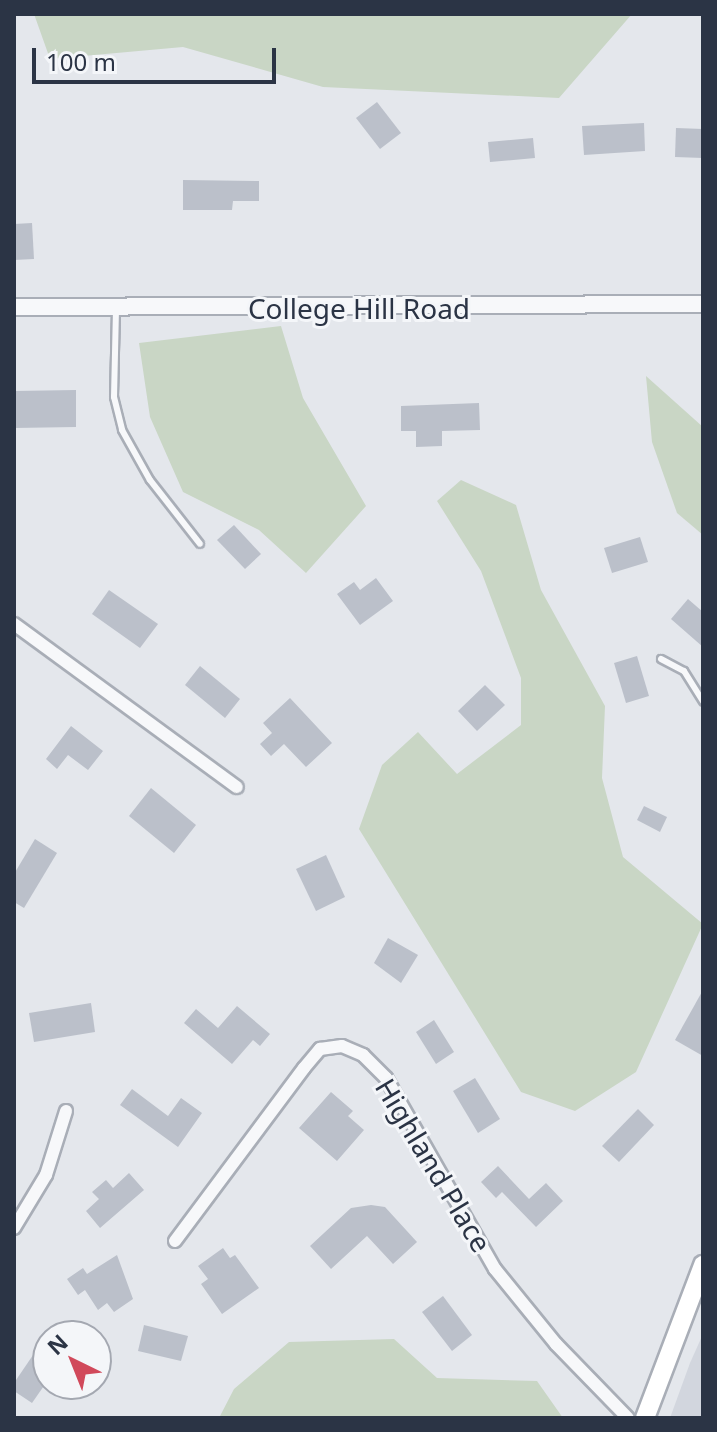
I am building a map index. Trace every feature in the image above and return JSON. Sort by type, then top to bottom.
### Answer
[{"type":"main road","points":[[645,1418],[703,1265]]},
{"type":"street","name":"College Hill Road","points":[[14,307],[703,304]]},
{"type":"street","points":[[14,624],[237,787]]},
{"type":"street","name":"Highland Place","points":[[175,1241],[320,1049],[342,1046],[363,1055],[386,1078],[495,1269],[556,1344],[628,1418]]},
{"type":"street","points":[[14,1228],[46,1175],[66,1111]]},
{"type":"lane","points":[[116,308],[114,397],[122,430],[150,480],[200,544]]},
{"type":"lane","points":[[661,659],[684,671],[703,702]]},
{"type":"shaded area","points":[[703,1334],[703,1418],[670,1418],[690,1363]]},
{"type":"green space","points":[[34,14],[632,14],[559,98],[323,87],[183,47],[50,59]]},
{"type":"green space","points":[[281,326],[303,398],[366,506],[306,573],[259,530],[183,492],[150,417],[139,343]]},
{"type":"green space","points":[[646,376],[703,427],[703,535],[677,513],[652,442]]},
{"type":"green space","points":[[461,480],[516,505],[541,590],[605,706],[602,778],[623,857],[703,924],[636,1072],[575,1111],[521,1092],[359,829],[382,765],[418,732],[457,774],[521,725],[521,678],[481,571],[437,501]]},
{"type":"green space","points":[[394,1339],[437,1378],[537,1381],[563,1418],[219,1418],[234,1389],[289,1342]]},
{"type":"building","points":[[377,102],[401,133],[380,149],[356,118]]},
{"type":"building","points":[[644,123],[645,151],[584,155],[582,126]]},
{"type":"building","points":[[676,128],[703,129],[703,158],[675,157]]},
{"type":"building","points":[[533,138],[535,158],[490,162],[488,142]]},
{"type":"building","points":[[183,180],[259,181],[259,201],[233,201],[232,210],[183,210]]},
{"type":"building","points":[[32,223],[34,259],[14,260],[14,224]]},
{"type":"building","points":[[76,390],[76,427],[14,428],[14,391]]},
{"type":"building","points":[[479,403],[480,430],[442,431],[442,446],[416,447],[416,431],[401,431],[401,406]]},
{"type":"building","points":[[234,525],[261,554],[245,569],[217,540]]},
{"type":"building","points":[[640,537],[648,562],[612,573],[604,548]]},
{"type":"building","points":[[376,578],[393,601],[360,625],[337,594],[354,582],[360,590]]},
{"type":"building","points":[[109,590],[158,624],[140,648],[92,614]]},
{"type":"building","points":[[688,599],[703,612],[703,647],[671,619]]},
{"type":"building","points":[[637,656],[649,696],[626,703],[614,663]]},
{"type":"building","points":[[200,666],[240,699],[225,718],[185,685]]},
{"type":"building","points":[[485,685],[505,705],[477,731],[458,711]]},
{"type":"building","points":[[290,698],[332,743],[306,767],[284,744],[271,756],[260,744],[272,733],[263,723]]},
{"type":"building","points":[[71,726],[103,751],[88,770],[68,755],[57,769],[46,759]]},
{"type":"building","points":[[151,788],[196,825],[174,853],[129,816]]},
{"type":"building","points":[[644,806],[667,817],[660,832],[637,820]]},
{"type":"building","points":[[35,839],[57,853],[24,908],[14,902],[14,874]]},
{"type":"building","points":[[326,855],[345,897],[316,911],[296,869]]},
{"type":"building","points":[[388,938],[418,955],[401,983],[374,963]]},
{"type":"building","points":[[703,990],[703,1056],[675,1040]]},
{"type":"building","points":[[91,1003],[95,1032],[34,1042],[29,1013]]},
{"type":"building","points":[[237,1006],[270,1034],[260,1046],[253,1040],[232,1064],[184,1023],[196,1009],[218,1028]]},
{"type":"building","points":[[434,1020],[454,1052],[436,1064],[416,1032]]},
{"type":"building","points":[[475,1078],[500,1119],[478,1133],[453,1091]]},
{"type":"building","points":[[132,1089],[168,1116],[181,1098],[202,1113],[178,1147],[120,1105]]},
{"type":"building","points":[[331,1092],[353,1111],[348,1116],[364,1130],[337,1161],[299,1128]]},
{"type":"building","points":[[638,1109],[654,1125],[619,1162],[602,1146]]},
{"type":"building","points":[[498,1166],[529,1199],[546,1183],[563,1201],[536,1227],[502,1192],[496,1198],[481,1182]]},
{"type":"building","points":[[129,1173],[144,1190],[100,1228],[86,1211],[99,1199],[92,1192],[106,1180],[113,1188]]},
{"type":"building","points":[[371,1205],[385,1207],[417,1242],[393,1264],[367,1236],[331,1269],[310,1246],[351,1208]]},
{"type":"building","points":[[223,1248],[230,1258],[235,1255],[259,1288],[222,1314],[201,1284],[208,1279],[198,1266]]},
{"type":"building","points":[[117,1255],[133,1299],[114,1312],[107,1303],[98,1310],[85,1290],[78,1295],[67,1279],[83,1268],[87,1274]]},
{"type":"building","points":[[443,1296],[472,1335],[452,1351],[422,1312]]},
{"type":"building","points":[[144,1325],[188,1336],[181,1361],[138,1351]]},
{"type":"building","points":[[32,1357],[32,1403],[14,1391],[14,1383]]}]
